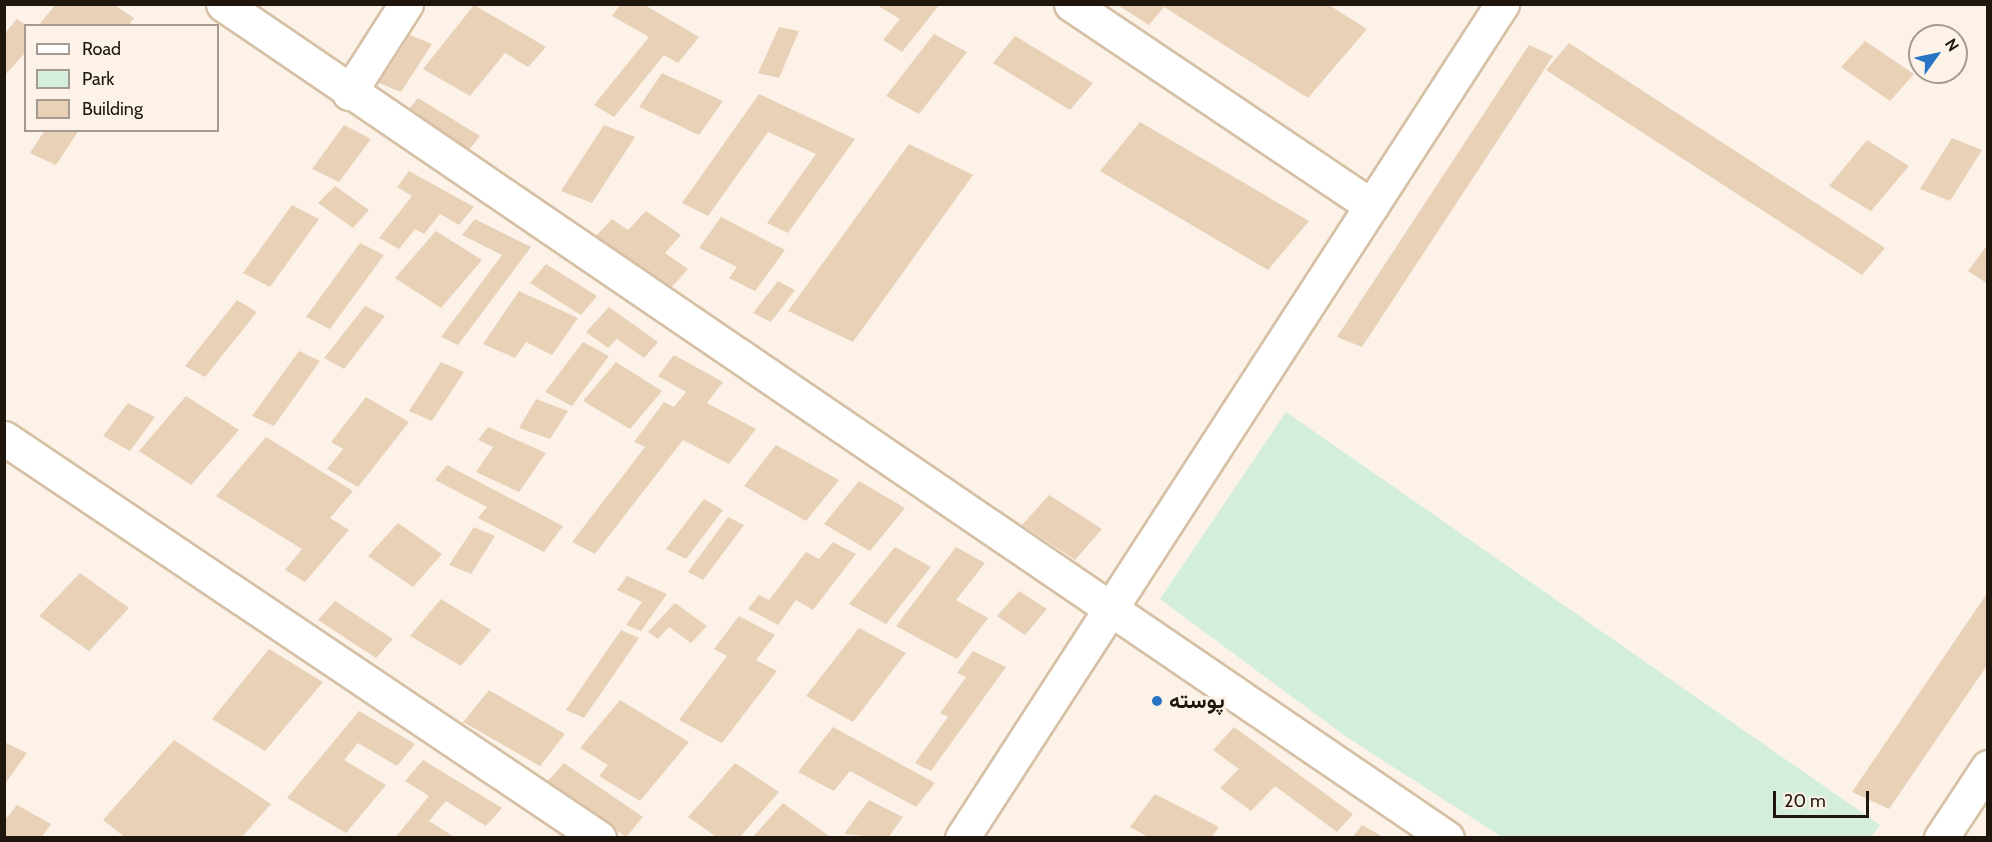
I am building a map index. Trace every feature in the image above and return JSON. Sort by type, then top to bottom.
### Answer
[{"type":"street","points":[[223,4],[349,93],[1112,613],[1447,837]]},
{"type":"street","points":[[349,93],[405,4]]},
{"type":"street","points":[[1071,4],[1372,206]]},
{"type":"street","points":[[962,837],[1112,613],[1502,4]]},
{"type":"street","points":[[4,438],[599,837]]},
{"type":"street","points":[[1941,837],[1988,767]]},
{"type":"green space","points":[[1286,412],[1880,825],[1871,837],[1502,837],[1345,736],[1160,599]]},
{"type":"building","points":[[56,4],[113,4],[134,18],[130,24],[40,24]]},
{"type":"building","points":[[621,4],[643,4],[699,37],[678,63],[664,55],[614,117],[594,105],[649,37],[612,16]]},
{"type":"building","points":[[875,4],[940,4],[902,52],[883,40],[900,19]]},
{"type":"building","points":[[1116,4],[1329,5],[1367,29],[1308,98],[1164,7],[1149,25]]},
{"type":"building","points":[[474,5],[546,47],[528,67],[505,53],[470,96],[423,69]]},
{"type":"building","points":[[17,19],[24,24],[24,54],[4,76],[4,34]]},
{"type":"building","points":[[779,27],[799,31],[779,78],[758,73]]},
{"type":"building","points":[[934,34],[967,52],[919,114],[886,96]]},
{"type":"building","points":[[410,35],[432,44],[401,92],[379,83]]},
{"type":"building","points":[[1015,36],[1093,83],[1070,110],[993,63]]},
{"type":"building","points":[[1865,41],[1908,70],[1908,81],[1890,101],[1841,67]]},
{"type":"building","points":[[1569,43],[1885,248],[1862,275],[1546,70]]},
{"type":"building","points":[[1529,45],[1553,56],[1362,347],[1337,337]]},
{"type":"building","points":[[662,73],[723,101],[699,135],[639,107]]},
{"type":"building","points":[[759,94],[855,139],[788,233],[767,223],[816,154],[768,132],[708,216],[682,203]]},
{"type":"building","points":[[418,98],[480,136],[468,151],[405,114]]},
{"type":"building","points":[[1140,122],[1309,221],[1268,270],[1100,171]]},
{"type":"building","points":[[344,125],[371,139],[339,182],[312,169]]},
{"type":"building","points":[[604,125],[635,137],[592,203],[561,191]]},
{"type":"building","points":[[44,132],[78,132],[56,165],[30,153]]},
{"type":"building","points":[[1952,138],[1982,150],[1950,201],[1920,189]]},
{"type":"building","points":[[1867,140],[1909,166],[1871,211],[1829,186]]},
{"type":"building","points":[[909,144],[973,175],[853,342],[788,311]]},
{"type":"building","points":[[409,171],[474,207],[459,225],[440,214],[424,234],[415,229],[399,249],[379,238],[412,196],[397,187]]},
{"type":"building","points":[[335,186],[369,210],[353,228],[318,203]]},
{"type":"building","points":[[292,205],[319,219],[270,287],[243,273]]},
{"type":"building","points":[[646,211],[681,235],[665,253],[688,269],[671,288],[596,236],[612,219],[628,230]]},
{"type":"building","points":[[721,217],[785,250],[755,291],[729,278],[737,267],[699,248]]},
{"type":"building","points":[[475,219],[531,247],[458,345],[441,337],[502,255],[462,235]]},
{"type":"building","points":[[436,231],[482,260],[441,308],[395,278]]},
{"type":"building","points":[[360,243],[384,255],[330,329],[306,317]]},
{"type":"building","points":[[1988,244],[1988,284],[1968,271]]},
{"type":"building","points":[[546,264],[597,296],[581,315],[530,283]]},
{"type":"building","points":[[778,281],[795,290],[771,322],[753,313]]},
{"type":"building","points":[[519,291],[578,318],[552,355],[526,342],[515,358],[483,344]]},
{"type":"building","points":[[237,300],[257,312],[205,377],[185,366]]},
{"type":"building","points":[[365,306],[385,316],[344,369],[324,358]]},
{"type":"building","points":[[609,307],[658,342],[644,358],[617,339],[608,348],[586,332]]},
{"type":"building","points":[[583,342],[609,356],[572,406],[545,392]]},
{"type":"building","points":[[299,351],[320,361],[274,426],[252,416]]},
{"type":"building","points":[[674,355],[723,382],[707,403],[756,429],[729,464],[683,440],[595,554],[572,542],[645,447],[634,442],[664,402],[674,407],[686,392],[658,376]]},
{"type":"building","points":[[441,362],[464,372],[432,421],[409,411]]},
{"type":"building","points":[[616,362],[662,391],[630,429],[583,401]]},
{"type":"building","points":[[186,396],[239,430],[191,485],[139,451]]},
{"type":"building","points":[[366,397],[409,422],[358,487],[327,469],[343,449],[331,442]]},
{"type":"building","points":[[536,399],[568,411],[550,439],[519,428]]},
{"type":"building","points":[[128,403],[155,417],[130,451],[103,436]]},
{"type":"building","points":[[488,427],[546,453],[519,492],[476,472],[493,447],[478,440]]},
{"type":"building","points":[[266,437],[353,491],[330,518],[349,530],[305,582],[285,570],[302,549],[216,496]]},
{"type":"building","points":[[776,445],[839,480],[806,521],[744,486]]},
{"type":"building","points":[[447,465],[563,526],[544,552],[478,518],[487,507],[435,480]]},
{"type":"building","points":[[859,481],[905,508],[870,551],[824,524]]},
{"type":"building","points":[[1049,495],[1102,529],[1075,560],[1022,525]]},
{"type":"building","points":[[704,499],[723,510],[686,559],[666,549]]},
{"type":"building","points":[[728,517],[744,525],[703,580],[688,572]]},
{"type":"building","points":[[398,523],[442,554],[413,587],[368,556]]},
{"type":"building","points":[[474,527],[495,536],[471,574],[449,565]]},
{"type":"building","points":[[833,542],[856,554],[813,610],[796,600],[778,625],[748,609],[759,595],[769,600],[806,552],[819,559]]},
{"type":"building","points":[[895,547],[931,567],[886,624],[849,604]]},
{"type":"building","points":[[956,547],[985,563],[956,600],[988,618],[957,659],[896,626]]},
{"type":"building","points":[[80,573],[129,608],[89,651],[39,616]]},
{"type":"building","points":[[627,576],[667,594],[641,631],[626,625],[642,602],[617,590]]},
{"type":"building","points":[[1019,591],[1047,609],[1025,635],[997,616]]},
{"type":"building","points":[[1988,592],[1988,664],[1889,809],[1852,792]]},
{"type":"building","points":[[441,599],[491,630],[461,666],[410,636]]},
{"type":"building","points":[[335,601],[393,639],[376,658],[318,620]]},
{"type":"building","points":[[675,603],[707,626],[691,643],[669,627],[658,639],[648,632]]},
{"type":"building","points":[[739,616],[775,635],[756,660],[777,671],[722,743],[679,720],[727,656],[714,649]]},
{"type":"building","points":[[859,628],[906,653],[853,722],[806,696]]},
{"type":"building","points":[[621,630],[639,638],[584,718],[566,710]]},
{"type":"building","points":[[269,649],[323,682],[265,751],[212,719]]},
{"type":"building","points":[[973,651],[1006,667],[931,771],[915,763],[948,717],[940,713],[966,677],[957,673]]},
{"type":"building","points":[[489,690],[565,734],[540,766],[463,722]]},
{"type":"building","points":[[620,700],[689,742],[640,801],[599,776],[608,765],[580,748]]},
{"type":"building","points":[[359,711],[415,744],[397,766],[358,743],[344,760],[386,785],[346,833],[287,798]]},
{"type":"building","points":[[833,727],[935,783],[916,807],[850,771],[834,791],[798,772]]},
{"type":"building","points":[[1234,727],[1353,814],[1337,832],[1275,786],[1251,811],[1220,788],[1239,769],[1213,750]]},
{"type":"building","points":[[174,740],[271,804],[241,838],[126,838],[103,820]]},
{"type":"building","points":[[4,742],[27,753],[4,785]]},
{"type":"building","points":[[423,760],[502,808],[486,826],[446,801],[429,821],[456,838],[395,838],[429,796],[405,781]]},
{"type":"building","points":[[564,763],[643,817],[626,837],[547,782]]},
{"type":"building","points":[[735,763],[779,792],[739,838],[718,838],[688,817]]},
{"type":"building","points":[[1155,794],[1219,827],[1211,838],[1150,838],[1130,827]]},
{"type":"building","points":[[869,800],[903,817],[888,838],[844,834]]},
{"type":"building","points":[[783,803],[832,838],[752,838]]},
{"type":"building","points":[[17,805],[51,824],[41,838],[4,838],[4,821]]},
{"type":"building","points":[[1362,825],[1385,838],[1352,838]]},
{"type":"place","name":"پوسته","points":[[1157,701]]}]
